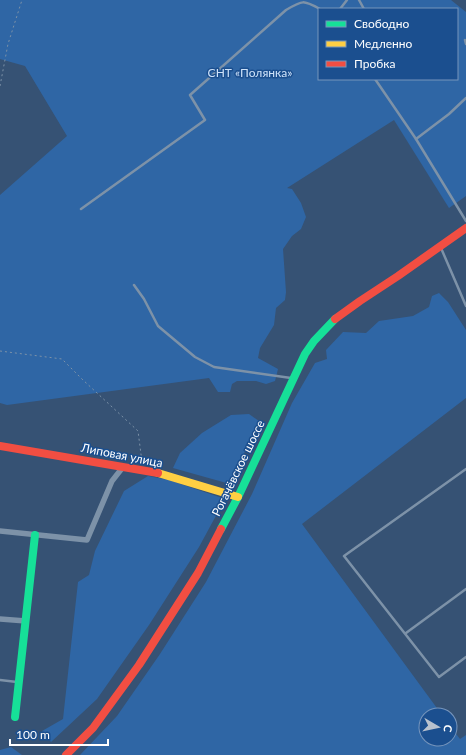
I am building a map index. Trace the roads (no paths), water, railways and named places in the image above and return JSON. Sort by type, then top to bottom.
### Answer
[{"type":"main road","name":"Рогачёвское шоссе","points":[[66,755],[93,728],[139,665],[198,573],[238,498],[293,378],[316,338],[329,325],[356,303],[400,275],[466,228]]},
{"type":"main road","name":"Липовая улица","points":[[0,446],[143,470],[170,476],[238,498]]},
{"type":"main road","points":[[15,717],[35,535]]},
{"type":"street","points":[[0,531],[87,540],[112,482],[123,467]]},
{"type":"street","points":[[0,619],[26,621]]},
{"type":"lane","points":[[81,209],[205,120],[190,95],[286,10],[297,1],[304,0],[318,8]]},
{"type":"lane","points":[[341,8],[347,0]]},
{"type":"lane","points":[[376,80],[416,139],[466,221]]},
{"type":"lane","points":[[416,139],[449,114],[466,98]]},
{"type":"lane","points":[[440,246],[466,306]]},
{"type":"lane","points":[[134,285],[144,299],[158,326],[195,357],[214,367],[293,378]]},
{"type":"lane","points":[[466,468],[344,556],[406,633],[439,677],[466,656]]},
{"type":"lane","points":[[406,633],[466,589]]},
{"type":"lane","points":[[0,680],[19,682]]},
{"type":"park label","name":"СНТ «Полянка»","points":[[250,72]]}]
